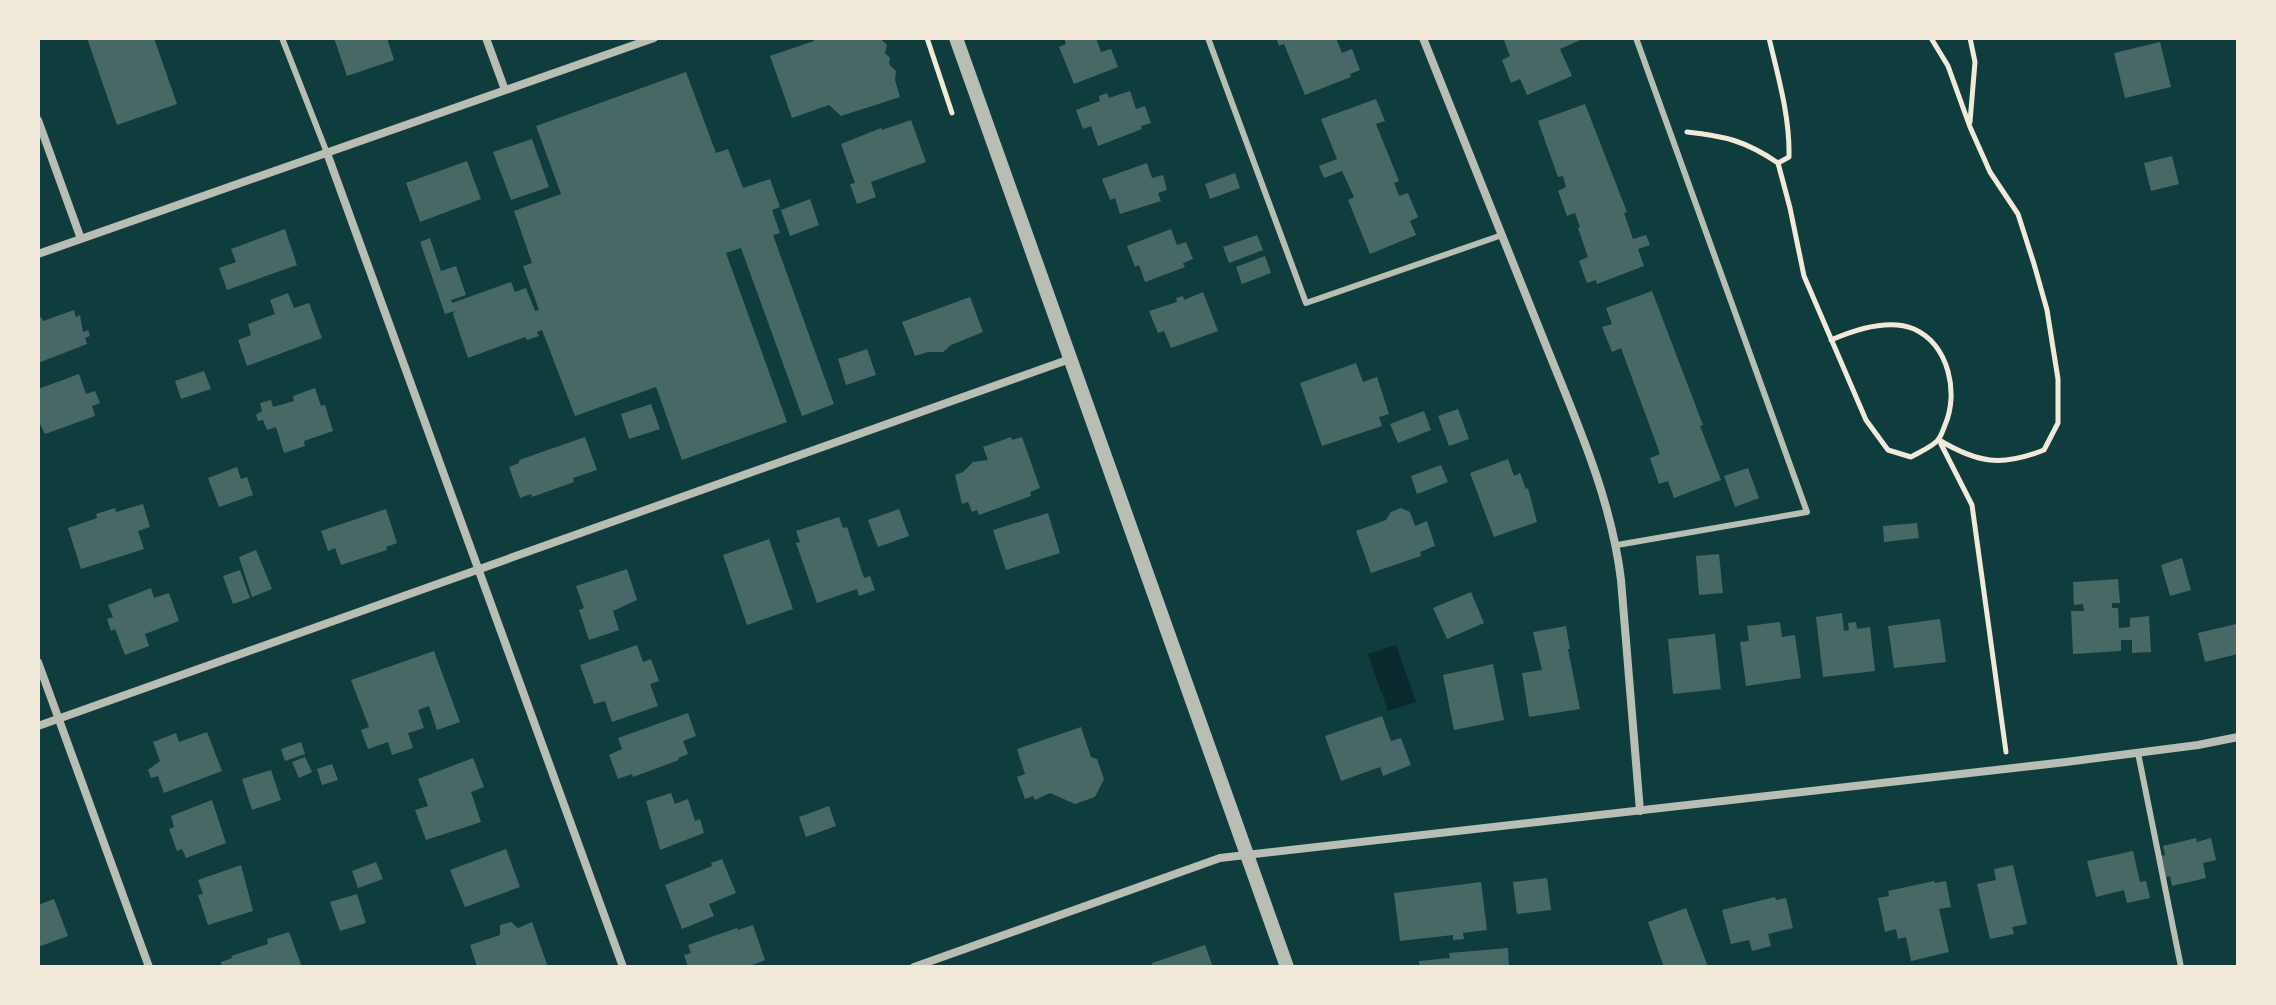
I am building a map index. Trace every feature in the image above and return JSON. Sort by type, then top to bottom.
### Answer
[{"type":"street","points":[[486,38],[505,90]]},
{"type":"street","points":[[38,254],[654,38]]},
{"type":"street","points":[[956,38],[1287,967]]},
{"type":"street","points":[[1423,38],[1569,403],[1617,545],[1640,811]]},
{"type":"street","points":[[38,120],[81,239]]},
{"type":"street","points":[[327,153],[623,967]]},
{"type":"street","points":[[38,726],[1070,359]]},
{"type":"street","points":[[38,662],[149,967]]},
{"type":"street","points":[[914,967],[1220,858],[2138,753],[2238,737]]},
{"type":"lane","points":[[282,38],[327,153]]},
{"type":"lane","points":[[1208,38],[1306,303],[1502,235]]},
{"type":"lane","points":[[1617,545],[1807,512],[1636,38]]},
{"type":"lane","points":[[2138,753],[2181,967]]},
{"type":"path","points":[[927,38],[952,113]]},
{"type":"path","points":[[1769,38],[1789,140],[1789,157],[1778,163]]},
{"type":"path","points":[[1931,38],[1948,66],[1990,172],[2018,214],[2047,310],[2058,379],[2058,423],[2044,450],[2019,460],[1988,462],[1963,455],[1939,440]]},
{"type":"path","points":[[1970,38],[1975,62],[1970,127]]},
{"type":"path","points":[[1669,130],[1728,136],[1763,152],[1778,163],[1804,276],[1831,340],[1866,420],[1888,450],[1911,457],[1939,440],[1952,410],[1951,381],[1940,351],[1915,330],[1891,325],[1855,330],[1831,340]]},
{"type":"path","points":[[1939,440],[1972,505],[2007,768]]},
{"type":"water","points":[[1396,645],[1416,702],[1388,711],[1368,654]]},
{"type":"building","points":[[87,38],[154,38],[177,104],[117,125]]},
{"type":"building","points":[[334,38],[387,38],[394,60],[347,76]]},
{"type":"building","points":[[812,38],[880,38],[887,45],[885,53],[890,58],[889,64],[896,71],[900,97],[841,116],[829,105],[792,118],[770,56],[814,41]]},
{"type":"building","points":[[1064,38],[1096,38],[1101,52],[1111,49],[1118,67],[1074,84],[1059,47],[1066,44]]},
{"type":"building","points":[[1276,38],[1336,38],[1342,53],[1352,49],[1360,70],[1350,74],[1351,77],[1305,95],[1284,44],[1279,46]]},
{"type":"building","points":[[1585,38],[1560,49],[1572,76],[1527,95],[1520,79],[1511,83],[1502,60],[1510,56],[1504,40]]},
{"type":"building","points":[[2160,42],[2171,87],[2125,98],[2114,53]]},
{"type":"building","points":[[686,72],[716,153],[728,149],[743,188],[770,179],[780,207],[772,210],[780,233],[773,235],[834,404],[802,416],[741,248],[726,253],[787,422],[682,460],[656,387],[575,416],[542,330],[537,332],[539,336],[527,340],[525,337],[468,358],[453,314],[455,311],[445,314],[420,242],[430,238],[441,271],[456,266],[466,295],[451,300],[452,303],[511,282],[515,292],[526,288],[535,311],[539,310],[523,266],[532,263],[514,211],[561,194],[536,126]]},
{"type":"building","points":[[1130,91],[1136,109],[1145,106],[1151,123],[1098,146],[1091,126],[1083,129],[1076,110],[1100,101],[1099,96],[1107,93],[1109,98]]},
{"type":"building","points":[[1376,99],[1385,121],[1376,124],[1399,181],[1394,183],[1399,196],[1408,193],[1418,217],[1410,221],[1416,235],[1370,254],[1348,200],[1354,197],[1342,171],[1324,178],[1319,166],[1337,159],[1321,119]]},
{"type":"building","points":[[1585,104],[1627,212],[1624,213],[1633,239],[1646,235],[1650,245],[1638,249],[1644,266],[1597,284],[1596,280],[1587,283],[1579,261],[1588,257],[1580,227],[1575,213],[1567,216],[1558,191],[1566,187],[1563,176],[1558,177],[1538,121]]},
{"type":"building","points":[[911,120],[926,162],[871,182],[876,197],[857,204],[850,184],[855,183],[841,144]]},
{"type":"building","points":[[532,139],[549,187],[511,200],[493,152]]},
{"type":"building","points":[[2172,156],[2179,184],[2151,191],[2144,163]]},
{"type":"building","points":[[467,161],[481,199],[420,222],[406,183]]},
{"type":"building","points":[[1147,163],[1152,178],[1163,175],[1167,190],[1158,193],[1161,201],[1120,214],[1115,198],[1110,200],[1102,179]]},
{"type":"building","points":[[1235,173],[1240,188],[1210,199],[1205,184]]},
{"type":"building","points":[[810,199],[819,225],[790,236],[781,210]]},
{"type":"building","points":[[285,229],[297,265],[227,290],[219,268],[236,262],[231,249]]},
{"type":"building","points":[[1171,229],[1177,245],[1186,242],[1193,259],[1183,263],[1185,267],[1145,282],[1127,246]]},
{"type":"building","points":[[1257,235],[1263,250],[1229,263],[1223,247]]},
{"type":"building","points":[[1265,256],[1271,273],[1242,284],[1236,267]]},
{"type":"building","points":[[1652,291],[1721,480],[1674,498],[1668,481],[1659,484],[1650,458],[1660,454],[1621,348],[1612,352],[1602,327],[1612,324],[1606,308]]},
{"type":"building","points":[[1203,292],[1218,331],[1171,348],[1164,331],[1158,333],[1149,311],[1177,302],[1176,298],[1183,296],[1184,300]]},
{"type":"building","points":[[288,293],[294,308],[309,303],[322,338],[247,366],[238,340],[251,335],[248,324],[275,314],[270,300]]},
{"type":"building","points":[[970,297],[983,332],[951,345],[943,352],[915,356],[902,322]]},
{"type":"building","points":[[74,310],[76,317],[80,315],[83,332],[88,330],[90,336],[85,338],[87,344],[38,363],[38,318],[41,317],[43,321]]},
{"type":"building","points":[[867,349],[876,375],[846,385],[838,359]]},
{"type":"building","points":[[1356,363],[1363,382],[1377,377],[1389,414],[1379,417],[1382,426],[1322,446],[1300,383]]},
{"type":"building","points":[[204,371],[211,389],[181,399],[175,381]]},
{"type":"building","points":[[79,374],[86,394],[95,391],[100,403],[92,406],[95,416],[45,434],[38,420],[38,389]]},
{"type":"building","points":[[315,388],[321,406],[325,405],[333,431],[304,441],[305,446],[284,453],[276,427],[267,430],[263,420],[258,421],[256,415],[262,411],[260,403],[271,400],[273,407],[294,401],[293,396]]},
{"type":"building","points":[[651,404],[660,429],[629,439],[621,414]]},
{"type":"building","points":[[1458,409],[1469,439],[1449,446],[1438,416]]},
{"type":"building","points":[[1424,411],[1431,430],[1398,443],[1390,424]]},
{"type":"building","points":[[585,437],[597,470],[573,478],[574,482],[532,497],[531,494],[520,498],[509,467],[519,463],[519,460]]},
{"type":"building","points":[[1011,437],[1012,440],[1022,437],[1040,488],[1030,492],[1031,496],[979,515],[977,510],[972,512],[968,502],[962,504],[955,475],[973,462],[988,460],[983,447]]},
{"type":"building","points":[[1508,459],[1514,476],[1520,473],[1528,488],[1537,522],[1494,537],[1470,473]]},
{"type":"building","points":[[1441,465],[1448,482],[1417,494],[1411,476]]},
{"type":"building","points":[[237,467],[241,479],[247,477],[253,495],[219,507],[208,478]]},
{"type":"building","points":[[1748,468],[1759,498],[1735,507],[1724,476]]},
{"type":"building","points":[[143,504],[150,527],[138,531],[144,549],[81,569],[68,528],[97,518],[96,514]]},
{"type":"building","points":[[1401,508],[1410,512],[1415,526],[1427,521],[1435,546],[1420,552],[1421,556],[1371,573],[1356,531],[1386,520],[1391,512]]},
{"type":"building","points":[[386,509],[397,543],[386,547],[387,550],[341,565],[335,548],[328,551],[321,531]]},
{"type":"building","points":[[899,509],[909,536],[878,547],[868,520]]},
{"type":"building","points":[[1048,513],[1060,553],[1006,570],[993,530]]},
{"type":"building","points":[[839,517],[843,528],[847,527],[864,578],[870,576],[875,590],[859,596],[857,589],[817,603],[796,543],[800,542],[796,531]]},
{"type":"building","points":[[1917,523],[1919,538],[1884,542],[1883,526]]},
{"type":"building","points":[[769,539],[793,609],[747,625],[723,555]]},
{"type":"building","points":[[256,550],[272,589],[252,597],[239,557]]},
{"type":"building","points":[[1719,554],[1723,593],[1699,595],[1696,556]]},
{"type":"building","points":[[2182,558],[2191,590],[2170,596],[2161,565]]},
{"type":"building","points":[[627,569],[637,600],[613,611],[619,630],[589,640],[579,610],[584,608],[576,586]]},
{"type":"building","points":[[240,570],[250,598],[233,604],[223,576]]},
{"type":"building","points":[[2118,579],[2120,603],[2112,603],[2112,608],[2118,608],[2119,628],[2130,627],[2130,618],[2149,616],[2151,652],[2132,653],[2132,640],[2121,640],[2121,651],[2073,654],[2071,611],[2084,611],[2083,604],[2074,605],[2073,582]]},
{"type":"building","points":[[151,588],[154,598],[169,593],[179,621],[145,634],[149,646],[125,655],[115,629],[111,631],[107,619],[113,617],[108,605]]},
{"type":"building","points":[[1471,592],[1484,623],[1447,639],[1433,608]]},
{"type":"building","points":[[1842,613],[1844,631],[1849,630],[1848,623],[1856,622],[1857,629],[1870,627],[1875,671],[1823,677],[1816,617]]},
{"type":"building","points":[[1940,619],[1946,662],[1894,668],[1888,626]]},
{"type":"building","points":[[1780,622],[1782,637],[1795,635],[1801,678],[1746,686],[1740,642],[1749,641],[1747,626]]},
{"type":"building","points":[[2236,624],[2238,654],[2205,662],[2198,633]]},
{"type":"building","points":[[1566,626],[1580,709],[1529,717],[1522,673],[1542,670],[1533,632]]},
{"type":"building","points":[[1715,634],[1721,689],[1673,694],[1668,639]]},
{"type":"building","points":[[637,645],[643,662],[651,659],[659,681],[650,684],[658,706],[612,722],[605,701],[594,704],[580,665]]},
{"type":"building","points":[[434,651],[460,722],[437,730],[429,706],[418,710],[424,728],[408,733],[413,748],[392,755],[388,742],[368,749],[361,730],[369,727],[351,680]]},
{"type":"building","points":[[1493,664],[1504,720],[1454,730],[1443,675]]},
{"type":"building","points":[[688,713],[696,736],[683,741],[688,754],[633,777],[632,774],[618,779],[609,755],[622,749],[618,738]]},
{"type":"building","points":[[1382,716],[1391,741],[1401,738],[1411,765],[1383,776],[1380,767],[1341,781],[1325,736]]},
{"type":"building","points":[[1081,727],[1091,757],[1097,759],[1104,779],[1095,797],[1075,804],[1050,793],[1035,800],[1033,796],[1025,799],[1017,777],[1025,774],[1017,749]]},
{"type":"building","points":[[207,732],[222,771],[164,793],[158,776],[151,778],[148,770],[160,761],[153,742],[176,733],[179,742]]},
{"type":"building","points":[[301,742],[305,754],[285,761],[281,749]]},
{"type":"building","points":[[305,757],[312,772],[299,778],[292,762]]},
{"type":"building","points":[[473,758],[484,787],[471,792],[481,822],[426,840],[415,810],[428,806],[418,779]]},
{"type":"building","points":[[332,764],[338,780],[322,785],[317,769]]},
{"type":"building","points":[[271,770],[281,800],[252,810],[242,779]]},
{"type":"building","points":[[671,793],[675,804],[688,799],[695,821],[700,819],[704,833],[660,850],[646,801]]},
{"type":"building","points":[[212,800],[226,843],[186,858],[182,849],[177,851],[169,829],[174,827],[171,816]]},
{"type":"building","points":[[829,806],[836,826],[806,837],[799,817]]},
{"type":"building","points":[[2196,838],[2197,842],[2211,838],[2216,860],[2203,863],[2206,878],[2172,886],[2170,876],[2166,877],[2161,856],[2165,855],[2163,846]]},
{"type":"building","points":[[506,849],[520,887],[465,907],[450,870]]},
{"type":"building","points":[[2133,851],[2140,882],[2146,881],[2150,898],[2127,903],[2124,890],[2096,897],[2087,861]]},
{"type":"building","points":[[722,859],[736,893],[709,904],[714,916],[682,929],[665,885]]},
{"type":"building","points":[[376,862],[383,879],[358,888],[352,871]]},
{"type":"building","points":[[241,865],[253,911],[208,925],[198,895],[203,894],[198,880]]},
{"type":"building","points":[[2013,865],[2027,924],[2012,927],[2014,934],[1990,939],[1977,884],[1996,880],[1994,869]]},
{"type":"building","points":[[1547,878],[1551,910],[1517,914],[1513,882]]},
{"type":"building","points":[[1946,881],[1951,907],[1939,909],[1949,952],[1911,961],[1906,937],[1898,939],[1896,929],[1885,932],[1878,898],[1889,896],[1888,891]]},
{"type":"building","points":[[1481,882],[1487,930],[1463,933],[1464,939],[1453,940],[1453,935],[1400,941],[1394,893]]},
{"type":"building","points":[[357,894],[366,923],[340,931],[330,902]]},
{"type":"building","points":[[1775,897],[1776,900],[1786,898],[1793,928],[1768,934],[1771,946],[1752,951],[1749,940],[1731,944],[1722,910]]},
{"type":"building","points":[[54,899],[68,936],[38,947],[38,905]]},
{"type":"building","points":[[1686,908],[1708,967],[1664,967],[1648,922]]},
{"type":"building","points":[[511,922],[518,928],[532,922],[548,967],[477,967],[470,945],[500,935],[500,925]]},
{"type":"building","points":[[753,925],[765,960],[747,967],[688,967],[684,955],[691,953],[688,945]]},
{"type":"building","points":[[289,932],[302,967],[222,967],[221,962],[231,956],[268,944],[267,939]]},
{"type":"building","points":[[1205,945],[1213,967],[1153,967],[1152,963]]},
{"type":"building","points":[[1508,948],[1509,967],[1420,967],[1419,961],[1450,958],[1449,953]]}]
